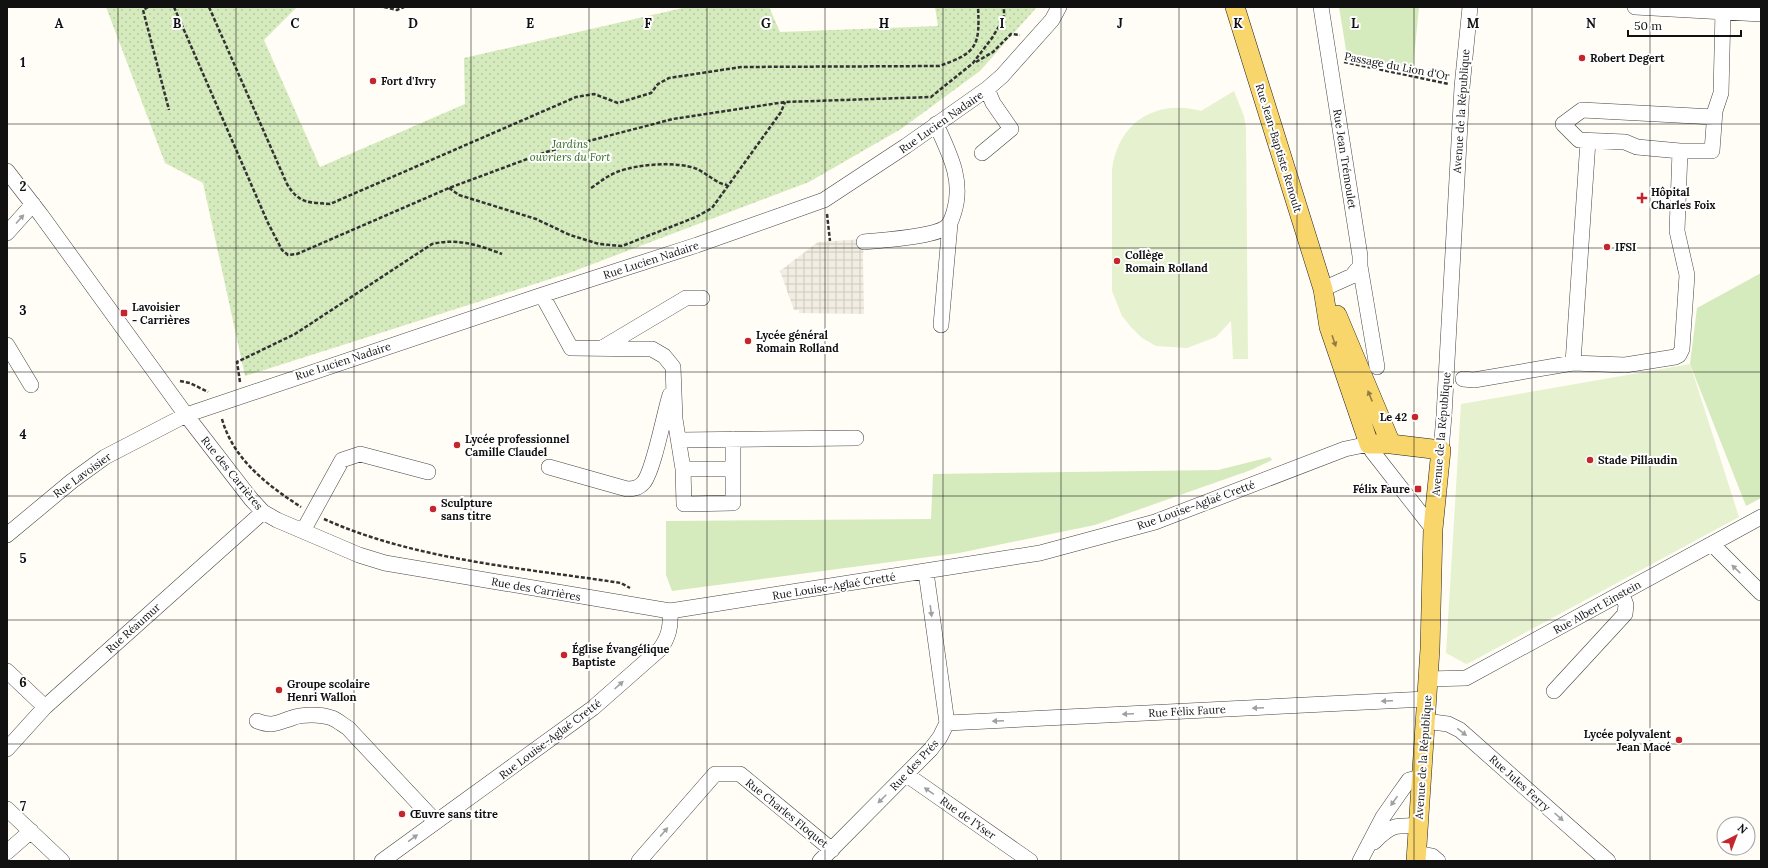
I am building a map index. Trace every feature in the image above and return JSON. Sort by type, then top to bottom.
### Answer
[{"type":"main road","name":"Rue Jean-Baptiste Renoult","points":[[1235,7],[1322,289],[1329,327],[1370,448]]},
{"type":"main road","name":"Rue Jean-Baptiste Renoult","points":[[1322,289],[1340,321],[1391,444]]},
{"type":"main road","points":[[1370,448],[1391,444],[1441,450]]},
{"type":"main road","name":"Avenue de la République","points":[[1416,857],[1428,679],[1433,528],[1441,450]]},
{"type":"street","name":"Rue Lucien Nadaire","points":[[186,415],[542,295],[697,245],[824,200],[906,146],[987,89],[1002,76],[1033,42],[1052,20],[1059,7]]},
{"type":"street","name":"Rue Jean Trémoulet","points":[[1321,7],[1360,256],[1360,266],[1378,367]]},
{"type":"street","name":"Avenue de la République","points":[[1441,450],[1462,87],[1470,7]]},
{"type":"street","points":[[1634,7],[1761,14]]},
{"type":"street","points":[[1714,116],[1582,110],[1563,124],[1579,140],[1625,142],[1637,147],[1680,151],[1712,151],[1714,116],[1721,93],[1723,11]]},
{"type":"street","points":[[982,153],[1011,129],[993,103],[987,89]]},
{"type":"street","points":[[936,124],[953,161],[956,172],[956,206],[950,224],[941,325]]},
{"type":"street","points":[[1573,363],[1588,141]]},
{"type":"street","points":[[1463,379],[1474,380],[1573,363],[1625,365],[1675,357],[1679,355],[1682,349],[1687,275],[1677,231],[1680,151]]},
{"type":"street","name":"Rue des Carrières","points":[[7,171],[33,204],[186,415],[250,499],[263,512],[359,555],[379,561],[670,611]]},
{"type":"street","points":[[7,233],[33,204]]},
{"type":"street","points":[[864,242],[934,232],[946,228],[950,224]]},
{"type":"street","points":[[1322,289],[1352,276],[1360,266]]},
{"type":"street","points":[[542,295],[571,348],[652,349],[664,356],[673,367],[675,419],[684,469],[684,504],[733,503],[733,439]]},
{"type":"street","points":[[602,348],[686,298],[702,298]]},
{"type":"street","points":[[7,345],[31,385]]},
{"type":"street","points":[[549,467],[627,489],[636,489],[644,483],[650,469],[673,380]]},
{"type":"street","name":"Rue Lavoisier","points":[[7,535],[72,481],[105,457],[186,415]]},
{"type":"street","points":[[679,440],[856,438]]},
{"type":"street","points":[[1370,448],[1433,528]]},
{"type":"street","name":"Rue Louise-Aglaé Cretté","points":[[382,861],[587,712],[660,649],[666,641],[669,632],[670,611],[1040,553],[1155,522],[1345,449],[1370,448]]},
{"type":"street","points":[[303,531],[312,512],[342,460],[360,454],[428,472]]},
{"type":"street","points":[[684,469],[733,469]]},
{"type":"street","name":"Rue Réaumur","points":[[7,749],[45,707],[263,512]]},
{"type":"street","name":"Rue Albert Einstein","points":[[1428,679],[1466,678],[1712,544],[1760,512]]},
{"type":"street","points":[[1712,544],[1761,593]]},
{"type":"street","points":[[926,572],[947,723]]},
{"type":"street","points":[[1554,691],[1625,614],[1626,605],[1622,594]]},
{"type":"street","points":[[7,670],[45,707]]},
{"type":"street","name":"Rue Félix Faure","points":[[947,723],[1426,700]]},
{"type":"street","points":[[257,721],[267,725],[279,724],[293,717],[315,716],[331,718],[348,728],[436,822]]},
{"type":"street","name":"Rue Jules Ferry","points":[[1425,721],[1448,724],[1460,730],[1608,861]]},
{"type":"street","name":"Rue des Prés","points":[[820,861],[931,750],[947,723]]},
{"type":"street","name":"Rue Charles Floquet","points":[[639,861],[715,774],[740,774],[832,850]]},
{"type":"street","name":"Rue de l'Yser","points":[[907,775],[1030,861]]},
{"type":"street","points":[[1360,861],[1383,817],[1409,780],[1422,777]]},
{"type":"street","points":[[7,809],[62,861]]},
{"type":"street","points":[[1368,848],[1388,828],[1396,825],[1418,826]]},
{"type":"street","points":[[7,852],[30,831]]},
{"type":"street","points":[[1416,857],[1432,856],[1438,861]]},
{"type":"path","points":[[148,7],[143,10],[169,110]]},
{"type":"path","points":[[174,7],[268,223],[282,250],[288,255],[297,254],[449,188],[546,152],[666,121],[785,102],[931,97],[974,63],[993,52],[1011,34],[1017,34],[1033,42]]},
{"type":"path","points":[[209,7],[287,184],[295,196],[309,202],[330,204],[576,97],[594,94],[618,103],[651,93],[658,84],[669,78],[741,67],[939,66],[963,57],[972,50],[979,32],[978,7]]},
{"type":"path","points":[[384,7],[397,10],[404,7]]},
{"type":"path","points":[[974,63],[1004,18],[1004,7]]},
{"type":"path","name":"Passage du Lion d'Or","points":[[1330,62],[1343,62],[1462,87]]},
{"type":"path","points":[[449,188],[459,195],[536,219],[570,235],[599,244],[622,246],[696,217],[712,208],[727,185],[781,112],[785,102]]},
{"type":"path","points":[[591,188],[607,176],[619,171],[643,166],[666,164],[697,169],[721,184],[727,185]]},
{"type":"path","points":[[828,222],[830,241]]},
{"type":"path","points":[[242,395],[237,362],[295,334],[432,244],[448,240],[478,244],[502,254]]},
{"type":"path","points":[[218,403],[225,429],[238,453],[267,483],[326,520],[399,546],[463,558],[620,583],[633,590]]},
{"type":"green space","name":"Jardins ouvriers du Fort","points":[[106,7],[297,7],[264,40],[320,167],[465,104],[464,58],[687,7],[769,7],[780,32],[938,26],[935,7],[1037,7],[980,71],[901,129],[809,182],[569,273],[245,376],[203,183],[165,163]]},
{"type":"green space","points":[[1339,7],[1419,7],[1413,68],[1347,56]]},
{"type":"green space","points":[[1234,91],[1244,116],[1246,128],[1248,359],[1233,359],[1231,321],[1216,337],[1187,348],[1156,346],[1142,338],[1122,316],[1112,291],[1112,170],[1116,153],[1122,139],[1131,127],[1142,118],[1155,112],[1169,108],[1185,108],[1201,111]]},
{"type":"green space","points":[[1761,273],[1761,498],[1746,506],[1690,364],[1697,308]]},
{"type":"green space","name":"Stade Pillaudin","points":[[1690,364],[1739,517],[1471,662],[1466,664],[1446,653],[1461,404]]},
{"type":"green space","points":[[1270,457],[1272,460],[1251,470],[1095,525],[959,553],[672,591],[666,575],[666,521],[931,519],[933,474],[1218,470]]},
{"type":"shaded area","points":[[864,239],[864,314],[799,313],[799,310],[794,310],[780,271],[818,242]]},
{"type":"place","name":"Robert Degert","points":[[1582,58]]},
{"type":"place","name":"Fort d'Ivry","points":[[373,81]]},
{"type":"place","name":"Hôpital Charles Foix","points":[[1642,198]]},
{"type":"place","name":"IFSI","points":[[1607,247]]},
{"type":"place","name":"Collège Romain Rolland","points":[[1117,261]]},
{"type":"place","name":"Lavoisier - Carrières","points":[[124,313]]},
{"type":"place","name":"Lycée général Romain Rolland","points":[[748,341]]},
{"type":"place","name":"Le 42","points":[[1415,417]]},
{"type":"place","name":"Lycée professionnel Camille Claudel","points":[[457,445]]},
{"type":"place","name":"Stade Pillaudin","points":[[1590,460]]},
{"type":"place","name":"Félix Faure","points":[[1418,489]]},
{"type":"place","name":"Sculpture sans titre","points":[[433,509]]},
{"type":"place","name":"Église Évangélique Baptiste","points":[[564,655]]},
{"type":"place","name":"Groupe scolaire Henri Wallon","points":[[279,690]]},
{"type":"place","name":"Lycée polyvalent Jean Macé","points":[[1679,740]]},
{"type":"place","name":"Œuvre sans titre","points":[[402,814]]}]
